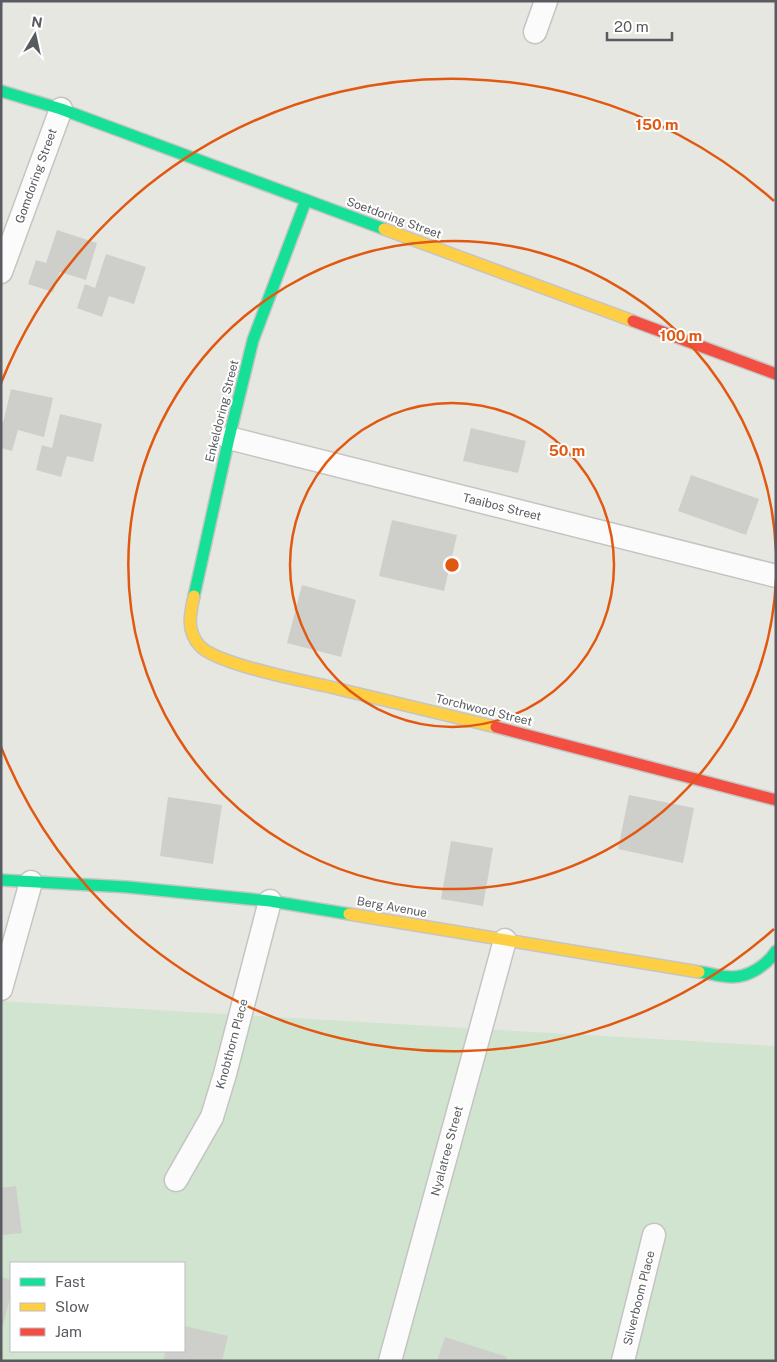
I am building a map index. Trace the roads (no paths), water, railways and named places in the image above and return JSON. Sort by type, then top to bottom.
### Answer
[{"type":"street","points":[[535,32],[546,1]]},
{"type":"street","name":"Soetdoring Street","points":[[1,91],[61,109],[776,374]]},
{"type":"street","name":"Gomdoring Street","points":[[1,272],[61,109]]},
{"type":"street","name":"Enkeldoring Street","points":[[193,635],[189,619],[192,599],[253,340],[306,200]]},
{"type":"street","name":"Taaibos Street","points":[[229,438],[776,576]]},
{"type":"street","name":"Torchwood Street","points":[[193,635],[200,646],[211,655],[259,670],[513,731],[776,800]]},
{"type":"street","name":"Berg Avenue","points":[[1,880],[127,887],[270,901],[732,977],[753,973],[773,956]]},
{"type":"street","points":[[1,989],[31,882]]},
{"type":"street","name":"Knobthorn Place","points":[[176,1180],[212,1116],[225,1074],[270,901]]},
{"type":"street","name":"Nyalatree Street","points":[[390,1361],[504,940]]},
{"type":"street","name":"Silverboom Place","points":[[623,1361],[654,1235]]}]
